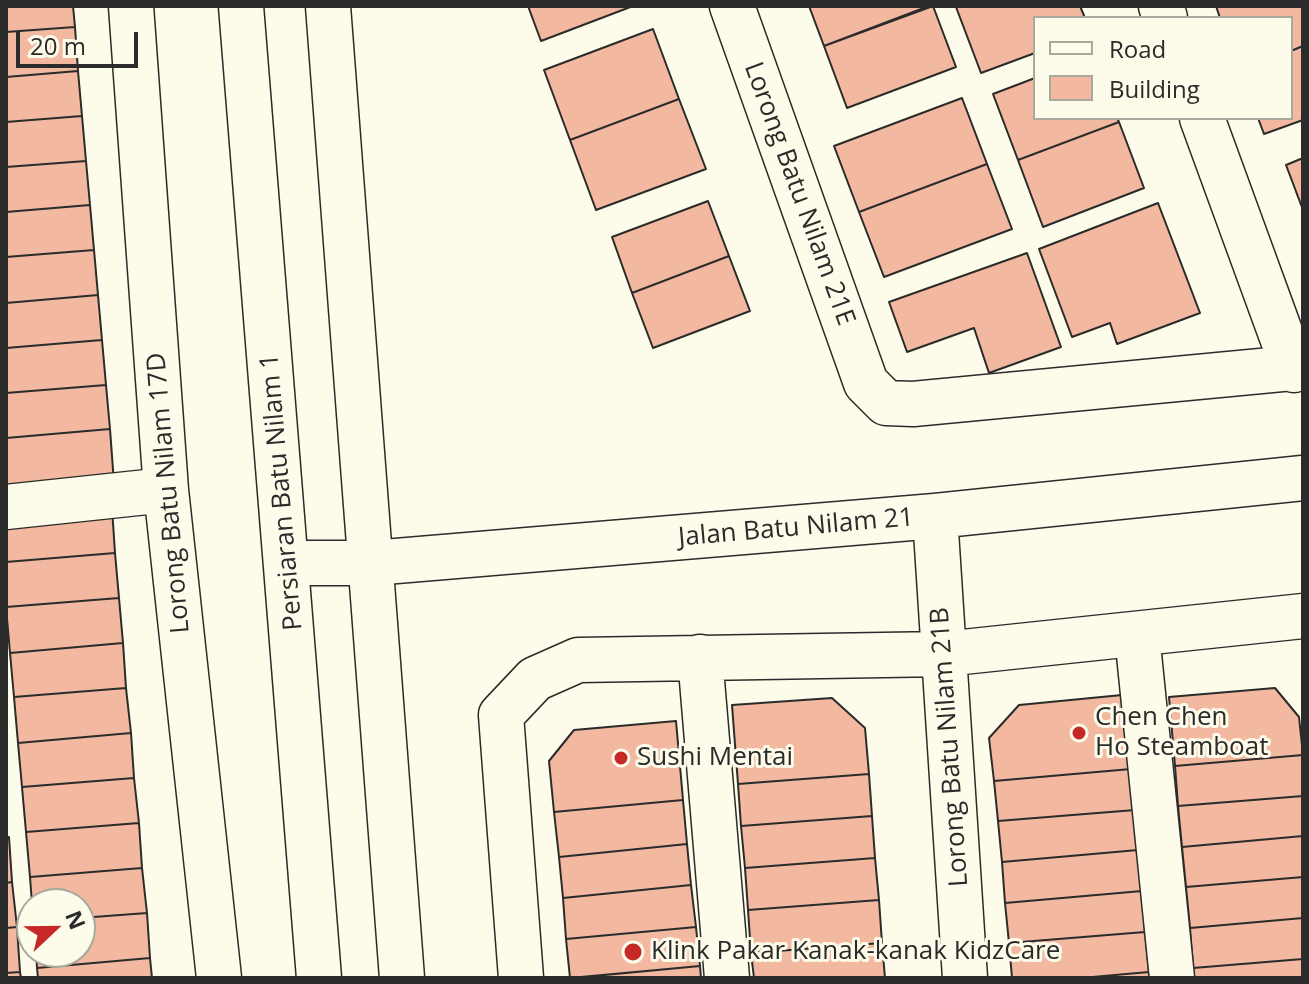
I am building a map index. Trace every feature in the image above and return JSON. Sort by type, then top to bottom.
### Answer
[{"type":"street","name":"Lorong Batu Nilam 17D","points":[[131,6],[166,490],[219,978]]},
{"type":"street","name":"Persiaran Batu Nilam 1","points":[[241,6],[319,978]]},
{"type":"street","points":[[328,6],[402,978]]},
{"type":"street","name":"Lorong Batu Nilam 21E","points":[[732,6],[866,383],[886,403],[913,404],[1299,368]]},
{"type":"street","points":[[1203,120],[1299,368]]},
{"type":"street","name":"Jalan Batu Nilam 21","points":[[288,563],[372,563],[935,516],[1303,478]]},
{"type":"street","points":[[6,507],[166,490]]},
{"type":"street","name":"Lorong Batu Nilam 21B","points":[[935,516],[965,978]]},
{"type":"street","points":[[521,978],[501,715],[535,679],[578,660],[944,654],[1303,616]]},
{"type":"street","points":[[1137,635],[1172,978]]},
{"type":"street","points":[[700,657],[727,978]]},
{"type":"building","points":[[6,6],[73,6],[75,27],[6,32]]},
{"type":"building","points":[[528,6],[633,6],[541,41]]},
{"type":"building","points":[[809,6],[929,6],[824,46]]},
{"type":"building","points":[[933,6],[956,67],[847,108],[824,46]]},
{"type":"building","points":[[1080,6],[1084,16],[1033,16],[1033,54],[981,73],[956,7]]},
{"type":"building","points":[[1216,6],[1303,6],[1303,46],[1293,50],[1293,16],[1219,16]]},
{"type":"building","points":[[75,27],[78,71],[6,77],[6,32]]},
{"type":"building","points":[[653,29],[679,99],[570,140],[544,70]]},
{"type":"building","points":[[1303,46],[1303,120],[1264,134],[1259,120],[1293,120],[1293,50]]},
{"type":"building","points":[[78,71],[82,116],[6,122],[6,77]]},
{"type":"building","points":[[1033,79],[1033,120],[1119,122],[1018,160],[993,94]]},
{"type":"building","points":[[962,98],[987,164],[859,212],[834,146]]},
{"type":"building","points":[[679,99],[706,169],[596,210],[570,140]]},
{"type":"building","points":[[82,116],[86,161],[6,167],[6,122]]},
{"type":"building","points":[[1119,122],[1144,188],[1043,227],[1018,160]]},
{"type":"building","points":[[1303,158],[1303,210],[1286,165]]},
{"type":"building","points":[[86,161],[90,205],[6,212],[6,167]]},
{"type":"building","points":[[987,164],[1012,229],[884,277],[859,212]]},
{"type":"building","points":[[708,201],[729,256],[632,293],[612,237]]},
{"type":"building","points":[[1158,203],[1200,313],[1117,344],[1110,323],[1072,337],[1039,249]]},
{"type":"building","points":[[90,205],[94,250],[6,257],[6,212]]},
{"type":"building","points":[[94,250],[98,295],[6,303],[6,257]]},
{"type":"building","points":[[1027,253],[1061,347],[989,373],[974,328],[907,352],[889,302]]},
{"type":"building","points":[[729,256],[750,311],[653,348],[632,293]]},
{"type":"building","points":[[98,295],[102,340],[6,348],[6,303]]},
{"type":"building","points":[[102,340],[106,385],[6,393],[6,348]]},
{"type":"building","points":[[106,385],[110,429],[6,438],[6,393]]},
{"type":"building","points":[[110,429],[114,483],[6,492],[6,438]]},
{"type":"building","points":[[112,508],[115,553],[6,562],[6,516]]},
{"type":"building","points":[[115,553],[119,598],[6,607],[6,562]]},
{"type":"building","points":[[119,598],[123,643],[10,653],[6,607]]},
{"type":"building","points":[[123,643],[126,688],[14,697],[10,653]]},
{"type":"building","points":[[126,688],[131,733],[18,743],[14,697]]},
{"type":"building","points":[[1275,688],[1299,717],[1303,755],[1175,766],[1169,697]]},
{"type":"building","points":[[1122,695],[1131,769],[994,781],[989,738],[1019,705]]},
{"type":"building","points":[[832,698],[865,728],[869,774],[738,784],[732,705]]},
{"type":"building","points":[[676,721],[683,800],[554,812],[549,761],[574,730]]},
{"type":"building","points":[[131,733],[134,778],[22,787],[18,743]]},
{"type":"building","points":[[1303,755],[1303,796],[1178,806],[1175,766]]},
{"type":"building","points":[[1131,769],[1135,810],[998,821],[994,781]]},
{"type":"building","points":[[869,774],[872,816],[741,826],[738,784]]},
{"type":"building","points":[[134,778],[139,823],[26,832],[22,787]]},
{"type":"building","points":[[1303,796],[1303,836],[1182,847],[1178,806]]},
{"type":"building","points":[[683,800],[687,844],[559,857],[554,812]]},
{"type":"building","points":[[1135,810],[1138,850],[1002,862],[998,821]]},
{"type":"building","points":[[872,816],[875,858],[745,868],[741,826]]},
{"type":"building","points":[[139,823],[142,868],[30,877],[26,832]]},
{"type":"building","points":[[1303,836],[1303,877],[1186,887],[1182,847]]},
{"type":"building","points":[[9,837],[12,882],[6,883],[6,838]]},
{"type":"building","points":[[687,844],[691,885],[563,898],[559,857]]},
{"type":"building","points":[[1138,850],[1142,891],[1005,903],[1002,862]]},
{"type":"building","points":[[875,858],[879,900],[748,910],[745,868]]},
{"type":"building","points":[[142,868],[147,913],[96,917],[96,888],[31,888],[30,877]]},
{"type":"building","points":[[1303,877],[1303,918],[1190,928],[1186,887]]},
{"type":"building","points":[[12,882],[16,927],[6,928],[6,883]]},
{"type":"building","points":[[691,885],[696,927],[566,939],[563,898]]},
{"type":"building","points":[[1142,891],[1145,932],[1009,943],[1005,903]]},
{"type":"building","points":[[879,900],[882,943],[751,953],[748,910]]},
{"type":"building","points":[[147,913],[150,958],[96,963],[96,917]]},
{"type":"building","points":[[1303,918],[1303,959],[1193,968],[1190,928]]},
{"type":"building","points":[[16,927],[16,968],[20,968],[20,972],[6,973],[6,928]]},
{"type":"building","name":"Klink Pakar Kanak-kanak KidzCare","points":[[696,927],[700,966],[570,978],[566,939]]},
{"type":"building","points":[[1145,932],[1149,972],[1081,978],[1012,978],[1009,943]]},
{"type":"building","points":[[882,943],[885,978],[754,978],[751,953]]},
{"type":"building","points":[[150,958],[152,978],[38,978],[37,968],[96,968],[96,963]]},
{"type":"building","points":[[1303,959],[1303,978],[1194,978],[1193,968]]},
{"type":"building","points":[[700,966],[701,978],[573,978]]},
{"type":"building","points":[[20,972],[21,978],[6,978],[6,973]]},
{"type":"building","points":[[1149,972],[1150,978],[1081,978]]},
{"type":"place","name":"Chen Chen Ho Steamboat","points":[[1079,733]]},
{"type":"place","name":"Sushi Mentai","points":[[621,758]]},
{"type":"place","name":"Klink Pakar Kanak-kanak KidzCare","points":[[633,952]]}]
